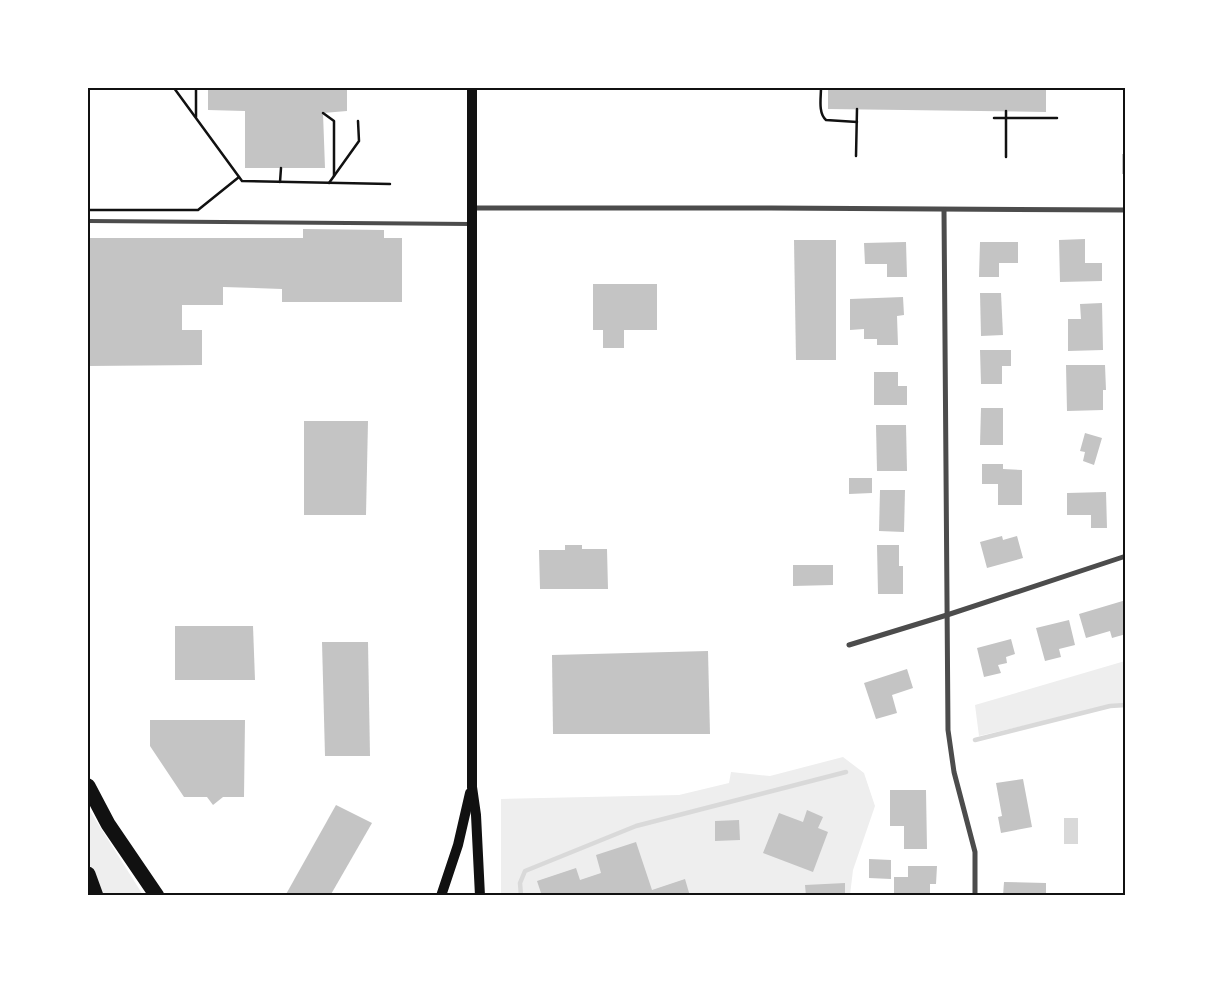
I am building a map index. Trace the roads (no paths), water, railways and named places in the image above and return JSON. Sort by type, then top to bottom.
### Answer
[{"type":"highway","points":[[88,786],[108,824],[157,896]]},
{"type":"highway","points":[[88,874],[96,896]]},
{"type":"main road","points":[[472,88],[472,787],[476,815],[480,896]]},
{"type":"main road","points":[[441,896],[458,845],[472,787]]},
{"type":"street","points":[[472,208],[1126,210]]},
{"type":"street","points":[[944,210],[948,730],[954,772],[975,852],[975,896]]},
{"type":"street","points":[[849,645],[1126,556]]},
{"type":"lane","points":[[88,221],[472,224]]},
{"type":"waterway","points":[[975,740],[1110,706],[1126,705]]},
{"type":"waterway","points":[[521,896],[520,883],[525,871],[636,826],[846,772]]}]
